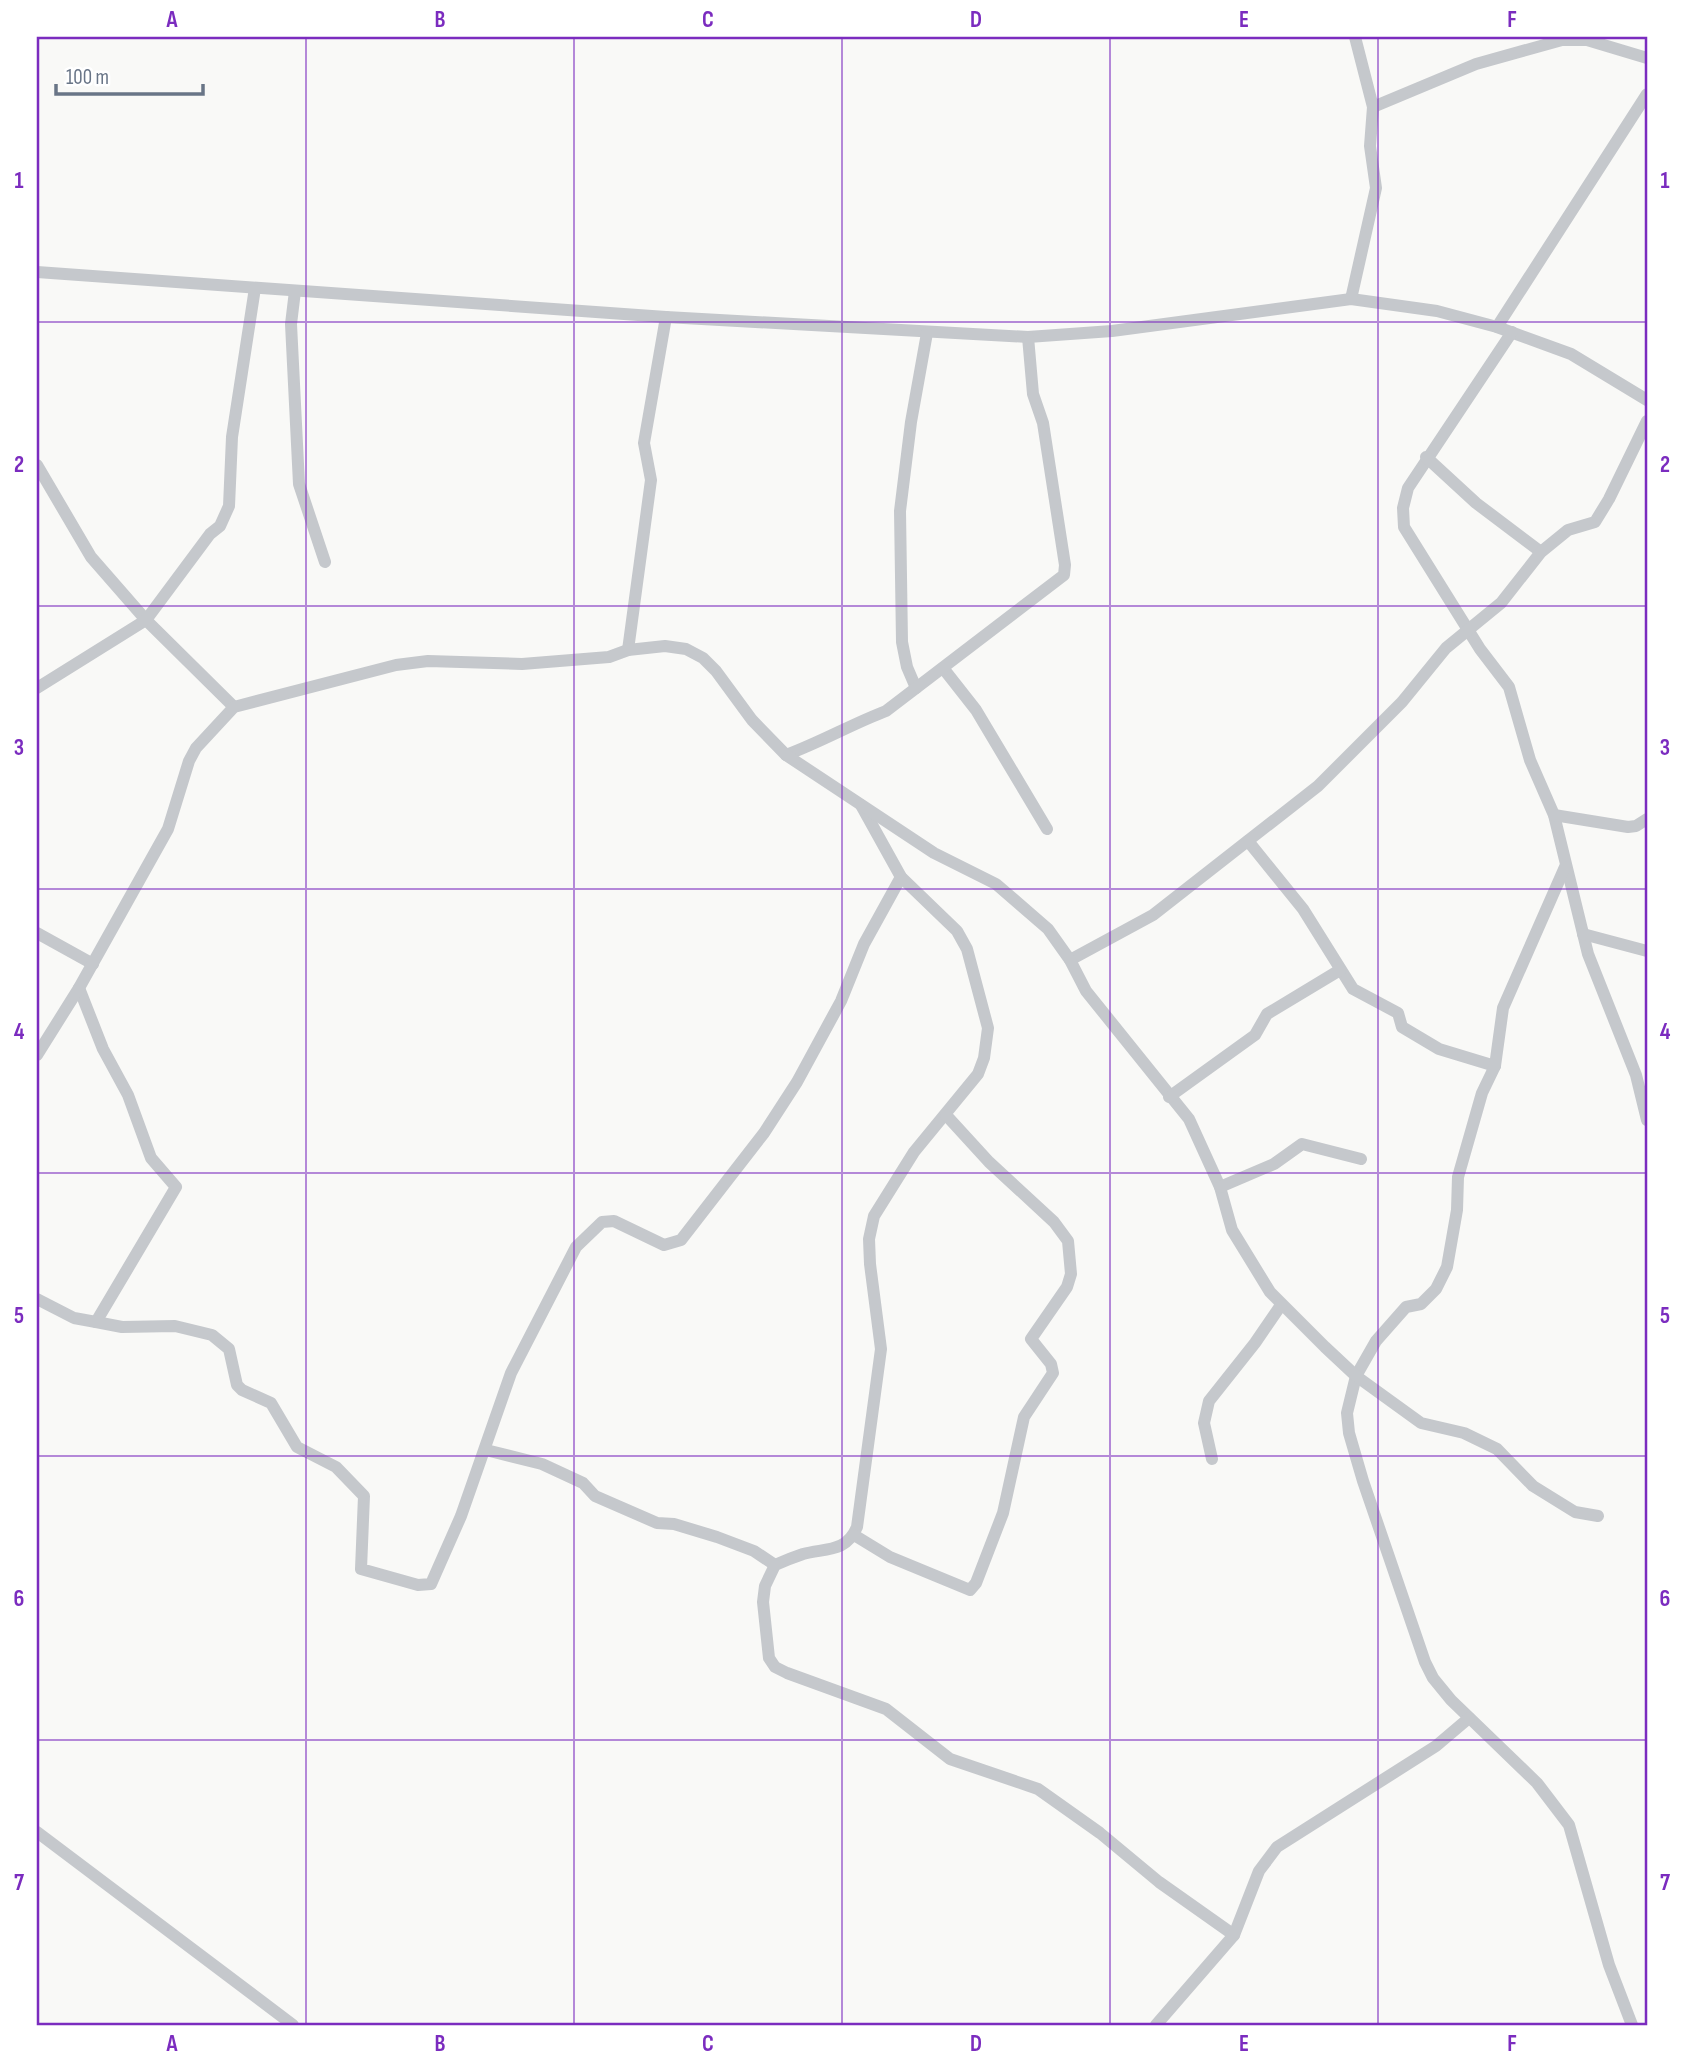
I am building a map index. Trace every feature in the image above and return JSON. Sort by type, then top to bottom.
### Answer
[{"type":"street","points":[[1351,299],[1376,188],[1370,146],[1373,107],[1354,37]]},
{"type":"street","points":[[1373,107],[1476,64],[1562,40],[1587,40],[1647,58]]},
{"type":"street","points":[[1497,327],[1647,94]]},
{"type":"street","points":[[37,272],[666,317],[1028,337],[1112,331],[1351,299],[1437,311],[1512,332],[1571,354],[1647,400]]},
{"type":"street","points":[[37,688],[146,620],[204,541],[226,517],[229,506],[232,437],[255,288]]},
{"type":"street","points":[[295,291],[291,324],[299,484],[325,562]]},
{"type":"street","points":[[628,650],[650,488],[644,443],[666,317]]},
{"type":"street","points":[[1512,332],[1426,457],[1408,488],[1403,508],[1404,527],[1480,649],[1509,687],[1530,760],[1554,815],[1583,934],[1604,998],[1636,1075],[1647,1120]]},
{"type":"street","points":[[916,688],[906,667],[902,642],[900,511],[928,333]]},
{"type":"street","points":[[786,755],[886,711],[1064,575],[1065,565],[1042,423],[1031,380],[1028,337]]},
{"type":"street","points":[[1070,960],[1153,915],[1318,786],[1384,721],[1427,668],[1469,628],[1502,603],[1541,552],[1569,530],[1587,526],[1601,515],[1647,421]]},
{"type":"street","points":[[1426,457],[1476,503],[1541,552]]},
{"type":"street","points":[[37,465],[91,557],[146,620],[234,707]]},
{"type":"street","points":[[37,1055],[93,964],[167,829],[189,761],[196,748],[234,707],[406,664],[461,661],[522,664],[609,657],[628,650],[665,646],[686,649],[703,658],[752,720],[786,755],[953,865],[996,884],[1048,929],[1070,960],[1086,991],[1189,1119],[1220,1186],[1232,1230],[1270,1292],[1356,1376],[1421,1423],[1464,1433],[1497,1449],[1533,1486],[1576,1512],[1598,1516]]},
{"type":"street","points":[[943,668],[976,710],[1047,829]]},
{"type":"street","points":[[861,804],[901,877],[957,932],[967,949],[975,987],[986,1015],[985,1048],[978,1074],[888,1191],[874,1216],[869,1239],[881,1349],[872,1432],[854,1535],[837,1549],[806,1553],[775,1565],[765,1586],[769,1658],[775,1667],[886,1709],[950,1759],[1038,1789],[1100,1833],[1159,1882],[1234,1935]]},
{"type":"street","points":[[1554,815],[1628,827],[1636,826],[1647,819]]},
{"type":"street","points":[[1248,841],[1303,909],[1357,993],[1398,1013],[1402,1027],[1427,1042],[1450,1053],[1494,1066]]},
{"type":"street","points":[[1565,867],[1503,1008],[1494,1066],[1482,1093],[1458,1177],[1457,1210],[1447,1267],[1436,1289],[1421,1304],[1406,1307],[1376,1341],[1356,1376],[1347,1413],[1349,1433],[1363,1481],[1433,1678],[1469,1718],[1537,1783],[1569,1825],[1617,1990],[1632,2025]]},
{"type":"street","points":[[37,1299],[74,1318],[122,1327],[185,1327],[212,1335],[223,1342],[233,1358],[237,1385],[271,1403],[297,1447],[336,1467],[364,1496],[359,1566],[365,1571],[418,1585],[431,1584],[486,1450],[520,1353],[576,1247],[602,1222],[614,1221],[664,1245],[681,1240],[764,1133],[797,1082],[841,1001],[864,944],[901,877]]},
{"type":"street","points":[[37,933],[93,964]]},
{"type":"street","points":[[1583,934],[1647,951]]},
{"type":"street","points":[[1169,1097],[1255,1035],[1267,1014],[1340,970]]},
{"type":"street","points":[[79,988],[103,1049],[128,1096],[151,1158],[176,1187],[96,1322]]},
{"type":"street","points":[[854,1535],[890,1557],[970,1590],[1003,1513],[1024,1417],[1053,1373],[1051,1364],[1031,1339],[1072,1275],[1068,1241],[1054,1222],[989,1163],[946,1115]]},
{"type":"street","points":[[1220,1186],[1274,1164],[1302,1144],[1361,1158]]},
{"type":"street","points":[[1212,1459],[1204,1423],[1209,1401],[1255,1343],[1281,1304]]},
{"type":"street","points":[[486,1450],[551,1468],[583,1483],[594,1496],[657,1523],[674,1524],[754,1551],[775,1565]]},
{"type":"street","points":[[1156,2025],[1234,1935],[1259,1871],[1277,1847],[1328,1811],[1436,1746],[1469,1718]]},
{"type":"street","points":[[37,1832],[293,2025]]}]
